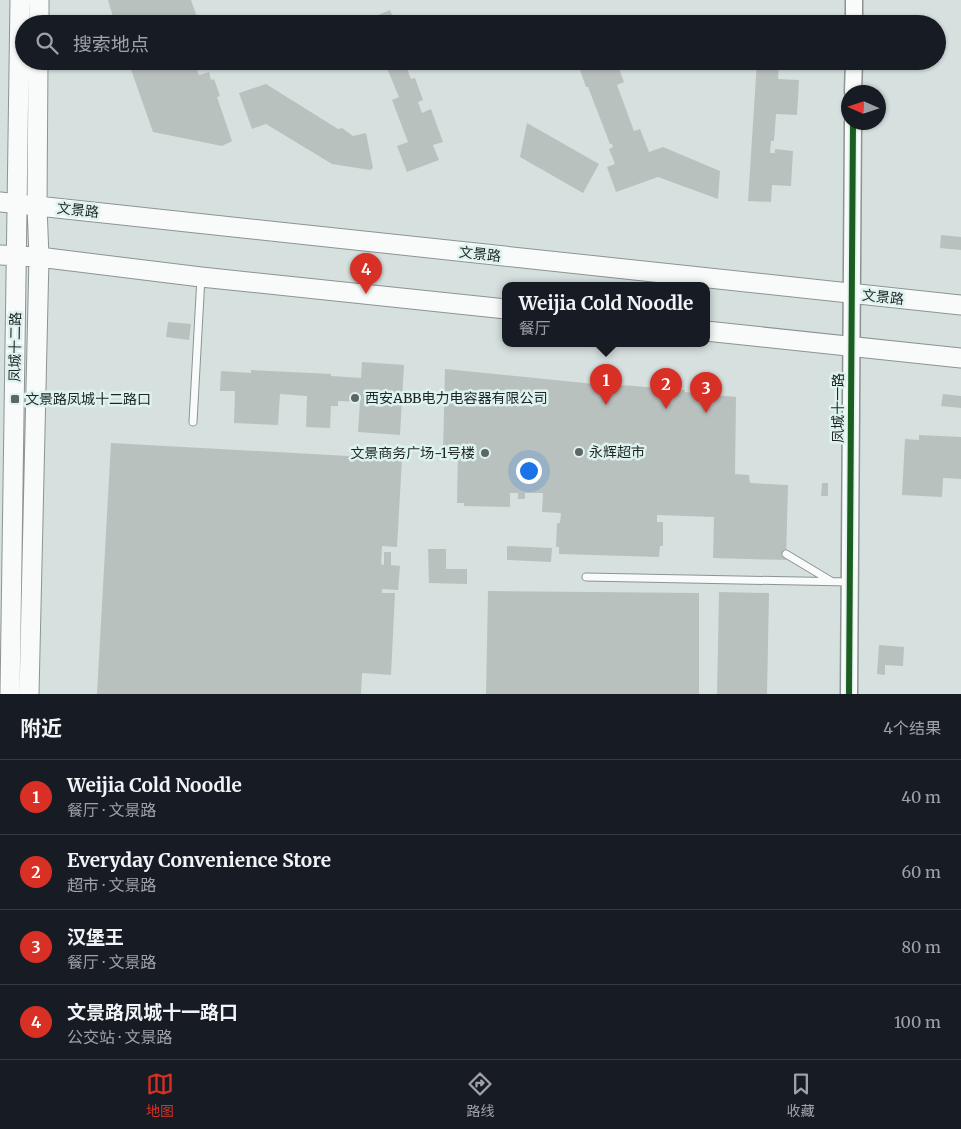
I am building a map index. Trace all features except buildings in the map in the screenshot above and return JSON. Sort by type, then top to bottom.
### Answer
[{"type":"main road","name":"凤城十二路","points":[[19,15],[20,0]]},
{"type":"main road","points":[[39,0],[39,15]]},
{"type":"main road","name":"凤城十二路","points":[[10,694],[8,256],[16,70]]},
{"type":"main road","name":"凤城十二路","points":[[29,694],[38,257],[38,70]]},
{"type":"main road","name":"文景路","points":[[9,203],[961,305]]},
{"type":"main road","points":[[8,256],[38,257],[201,277],[502,309]]},
{"type":"main road","points":[[710,331],[961,358]]},
{"type":"street","points":[[854,0],[854,15]]},
{"type":"street","points":[[853,85],[854,70]]},
{"type":"street","name":"凤城十一路","points":[[849,694],[853,130]]},
{"type":"lane","points":[[193,422],[201,277]]},
{"type":"lane","points":[[786,554],[832,581]]},
{"type":"lane","points":[[586,577],[849,582]]},
{"type":"cycle path","points":[[849,694],[853,130]]},
{"type":"place","name":"文景路凤城十一路口","points":[[366,294]]},
{"type":"place","name":"西安ABB电力电容器有限公司","points":[[355,398]]},
{"type":"place","name":"文景路凤城十二路口","points":[[15,399]]},
{"type":"place","name":"Weijia Cold Noodle","points":[[606,405]]},
{"type":"place","name":"Everyday Convenience Store","points":[[666,409]]},
{"type":"place","name":"汉堡王","points":[[706,413]]},
{"type":"place","name":"永辉超市","points":[[579,452]]},
{"type":"place","name":"文景商务广场-1号楼","points":[[485,453]]}]
